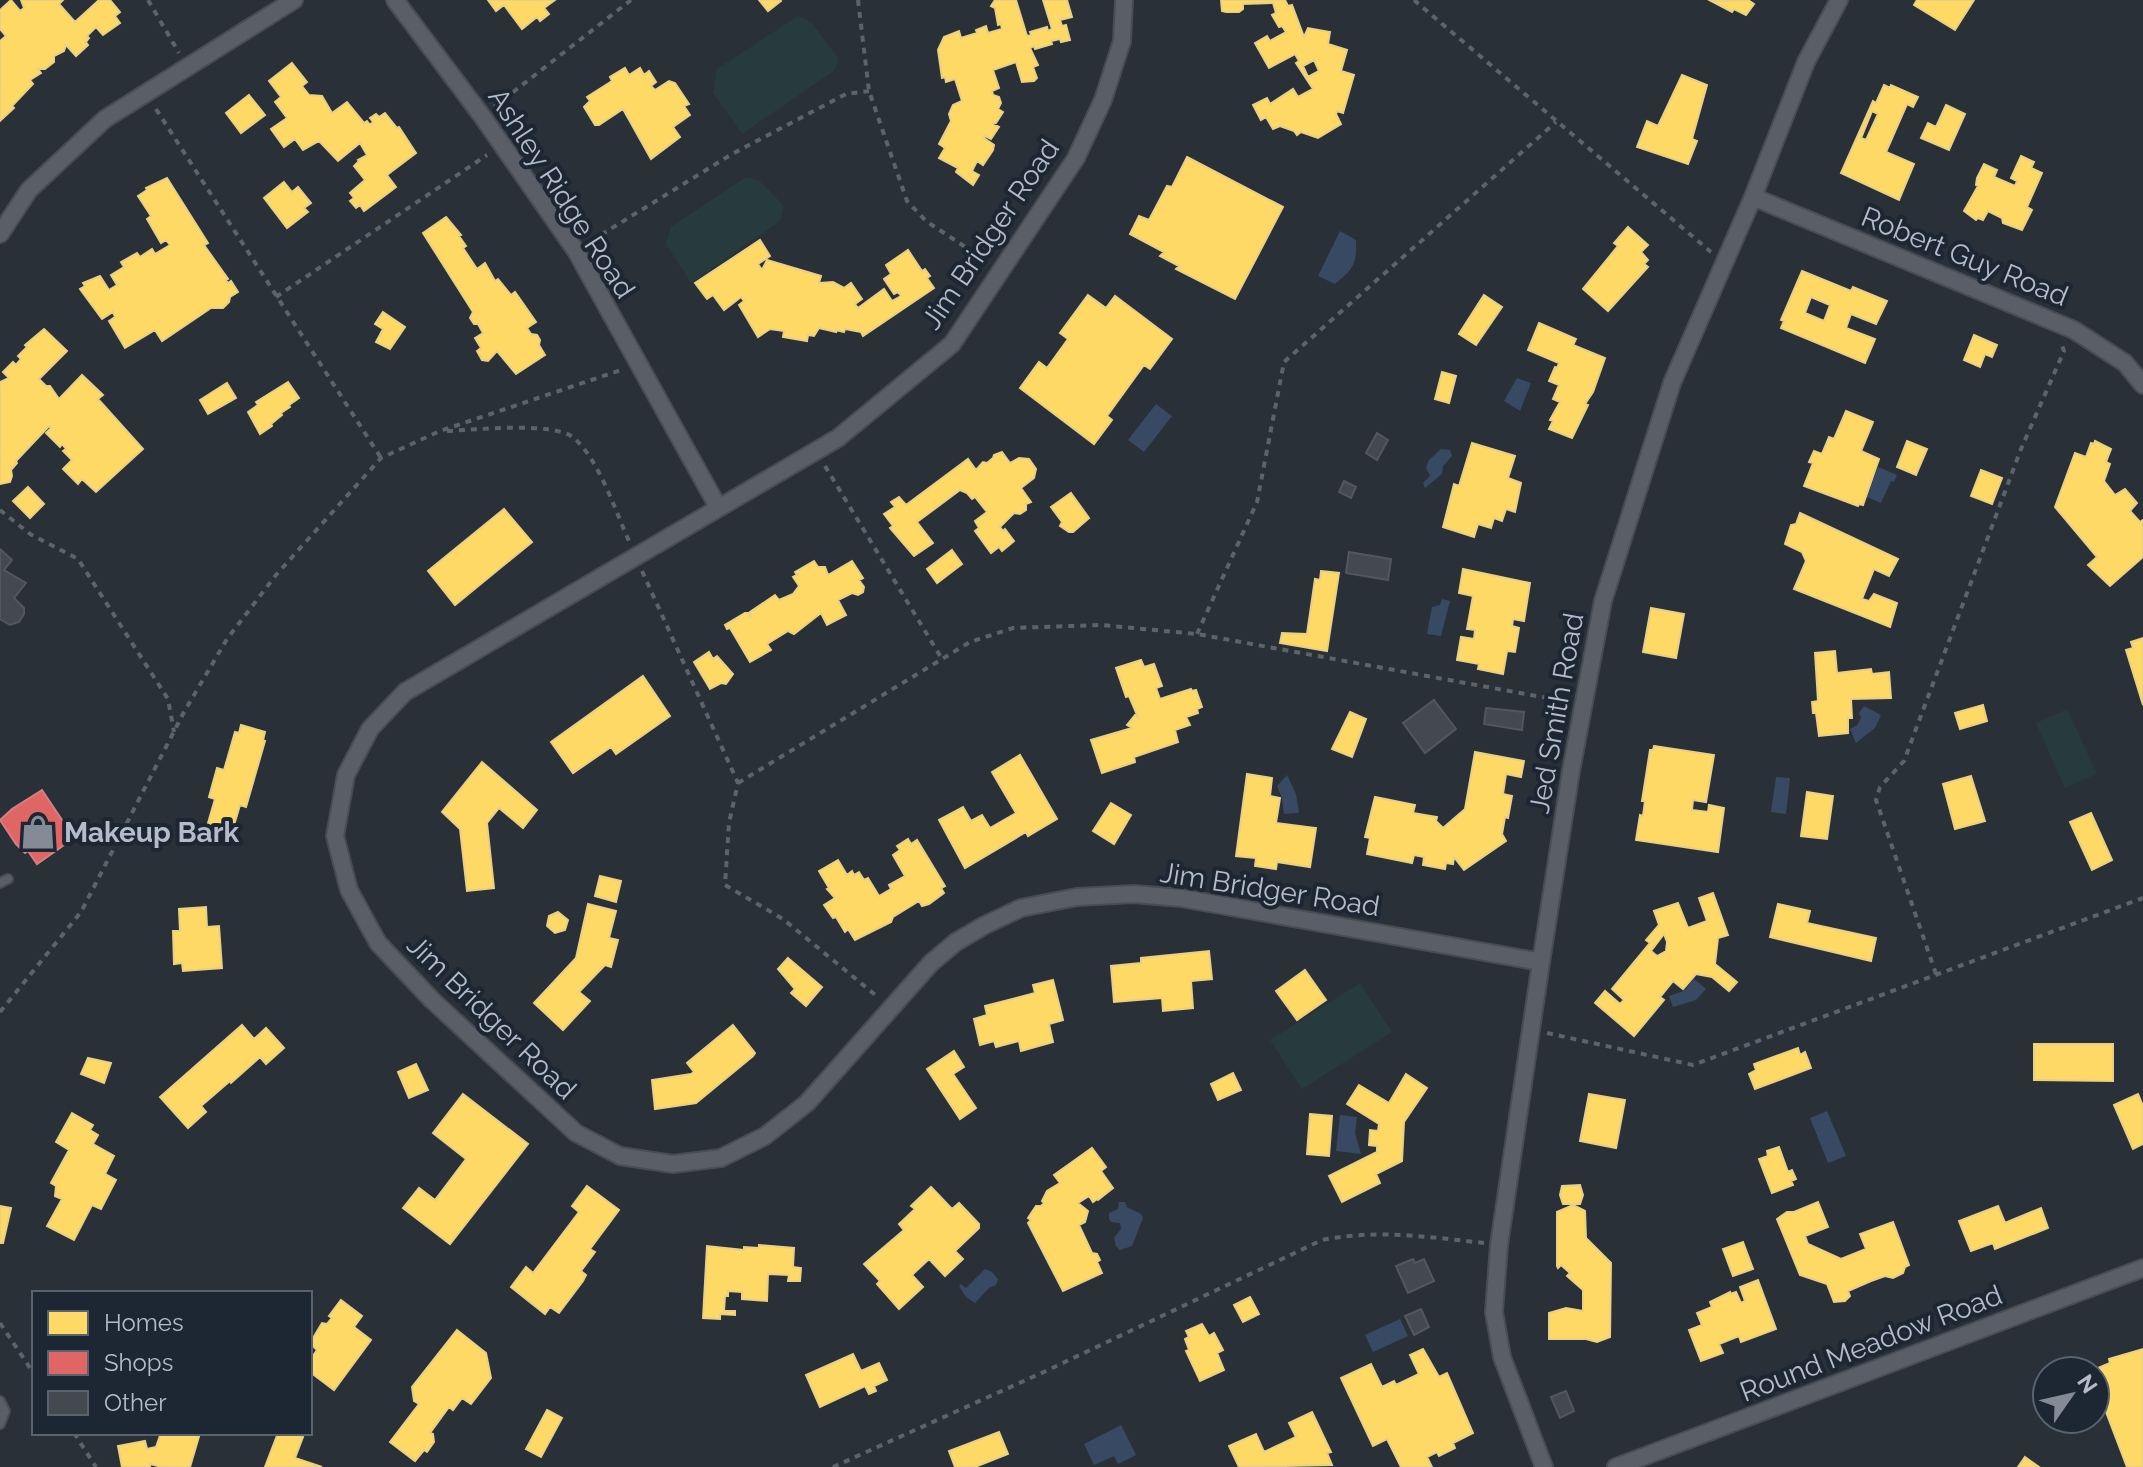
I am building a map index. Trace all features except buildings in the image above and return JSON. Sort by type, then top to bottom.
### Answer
[{"type":"street","points":[[0,234],[29,190],[105,119],[294,0]]},
{"type":"street","name":"Ashley Ridge Road","points":[[395,0],[482,116],[576,251],[718,507]]},
{"type":"street","name":"Jim Bridger Road","points":[[1124,0],[1122,41],[1103,100],[1076,158],[952,344],[838,438],[405,692],[370,729],[346,775],[335,836],[349,890],[378,943],[432,1000],[576,1133],[620,1156],[673,1164],[721,1158],[765,1136],[807,1103],[931,963],[975,930],[1021,908],[1077,897],[1134,894],[1181,898],[1541,962]]},
{"type":"street","name":"Jed Smith Road","points":[[1544,1467],[1502,1357],[1494,1312],[1499,1245],[1530,1030],[1571,771],[1603,601],[1672,383],[1753,197],[1806,62],[1839,0]]},
{"type":"street","name":"Robert Guy Road","points":[[1753,197],[2074,330],[2125,363],[2143,385]]},
{"type":"street","name":"Round Meadow Road","points":[[1616,1467],[2143,1268]]},
{"type":"lane","points":[[0,1401],[5,1411],[0,1424]]},
{"type":"path","points":[[148,0],[187,68]]},
{"type":"path","points":[[482,116],[631,0]]},
{"type":"path","points":[[858,0],[869,91],[907,201],[926,221],[1001,270]]},
{"type":"path","points":[[1414,0],[1723,262]]},
{"type":"path","points":[[576,251],[732,154],[846,94],[869,91]]},
{"type":"path","points":[[146,93],[381,458]]},
{"type":"path","points":[[1197,634],[1257,502],[1284,362],[1556,122]]},
{"type":"path","points":[[276,297],[502,144]]},
{"type":"path","points":[[1936,974],[1876,800],[1880,787],[1904,761],[2021,449],[2064,351],[2061,343],[2063,325]]},
{"type":"path","points":[[0,1012],[81,912],[174,732],[227,639],[276,575],[381,458],[440,431],[638,364]]},
{"type":"path","points":[[816,451],[942,659]]},
{"type":"path","points":[[0,510],[30,534],[78,559],[168,699],[174,732]]},
{"type":"path","points":[[890,1008],[783,919],[725,885],[729,823],[738,783],[970,642],[1013,628],[1101,625],[1197,634],[1564,701]]},
{"type":"path","points":[[1530,1030],[1693,1065],[2143,898]]},
{"type":"path","points":[[833,1467],[1322,1240],[1346,1235],[1386,1234],[1499,1245]]},
{"type":"path","points":[[0,1323],[32,1371]]},
{"type":"path","points":[[75,1435],[96,1467]]},
{"type":"green space","points":[[798,16],[812,23],[838,58],[835,70],[742,134],[713,93],[717,69]]},
{"type":"green space","points":[[746,177],[760,181],[784,206],[780,221],[691,283],[666,244],[671,227]]},
{"type":"green space","points":[[2067,709],[2097,774],[2065,788],[2036,723]]},
{"type":"green space","points":[[1360,983],[1392,1032],[1302,1089],[1270,1040]]},
{"type":"water","points":[[1340,231],[1356,240],[1356,255],[1350,270],[1335,284],[1318,276]]},
{"type":"water","points":[[1517,378],[1531,383],[1520,411],[1504,401]]},
{"type":"water","points":[[1156,404],[1172,416],[1144,452],[1128,440]]},
{"type":"water","points":[[1441,449],[1450,450],[1452,456],[1443,466],[1442,474],[1425,488],[1423,483],[1430,476],[1426,468],[1429,460]]},
{"type":"water","points":[[1878,467],[1897,475],[1881,503],[1867,497]]},
{"type":"water","points":[[1442,599],[1450,601],[1441,636],[1427,634],[1432,607],[1440,605]]},
{"type":"water","points":[[1864,706],[1881,715],[1875,728],[1856,743],[1850,729],[1857,725]]},
{"type":"water","points":[[1287,775],[1296,794],[1299,813],[1284,814],[1277,786]]},
{"type":"water","points":[[1776,777],[1790,778],[1786,814],[1771,812]]},
{"type":"water","points":[[1694,979],[1706,989],[1696,1000],[1673,1007],[1669,996],[1684,991]]},
{"type":"water","points":[[1827,1111],[1846,1156],[1828,1163],[1810,1118]]},
{"type":"water","points":[[1340,1115],[1357,1117],[1355,1133],[1361,1154],[1336,1151]]},
{"type":"water","points":[[1119,1202],[1125,1202],[1127,1207],[1143,1218],[1132,1246],[1120,1250],[1114,1238],[1121,1229],[1120,1223],[1109,1219],[1109,1213],[1118,1209]]},
{"type":"water","points":[[985,1269],[998,1279],[996,1285],[975,1303],[966,1297],[959,1286],[961,1284],[966,1288]]},
{"type":"water","points":[[1400,1319],[1408,1336],[1373,1352],[1365,1335]]},
{"type":"water","points":[[1121,1425],[1136,1455],[1118,1464],[1114,1456],[1094,1465],[1084,1444]]},
{"type":"place","name":"Makeup Bark","points":[[38,832]]}]
